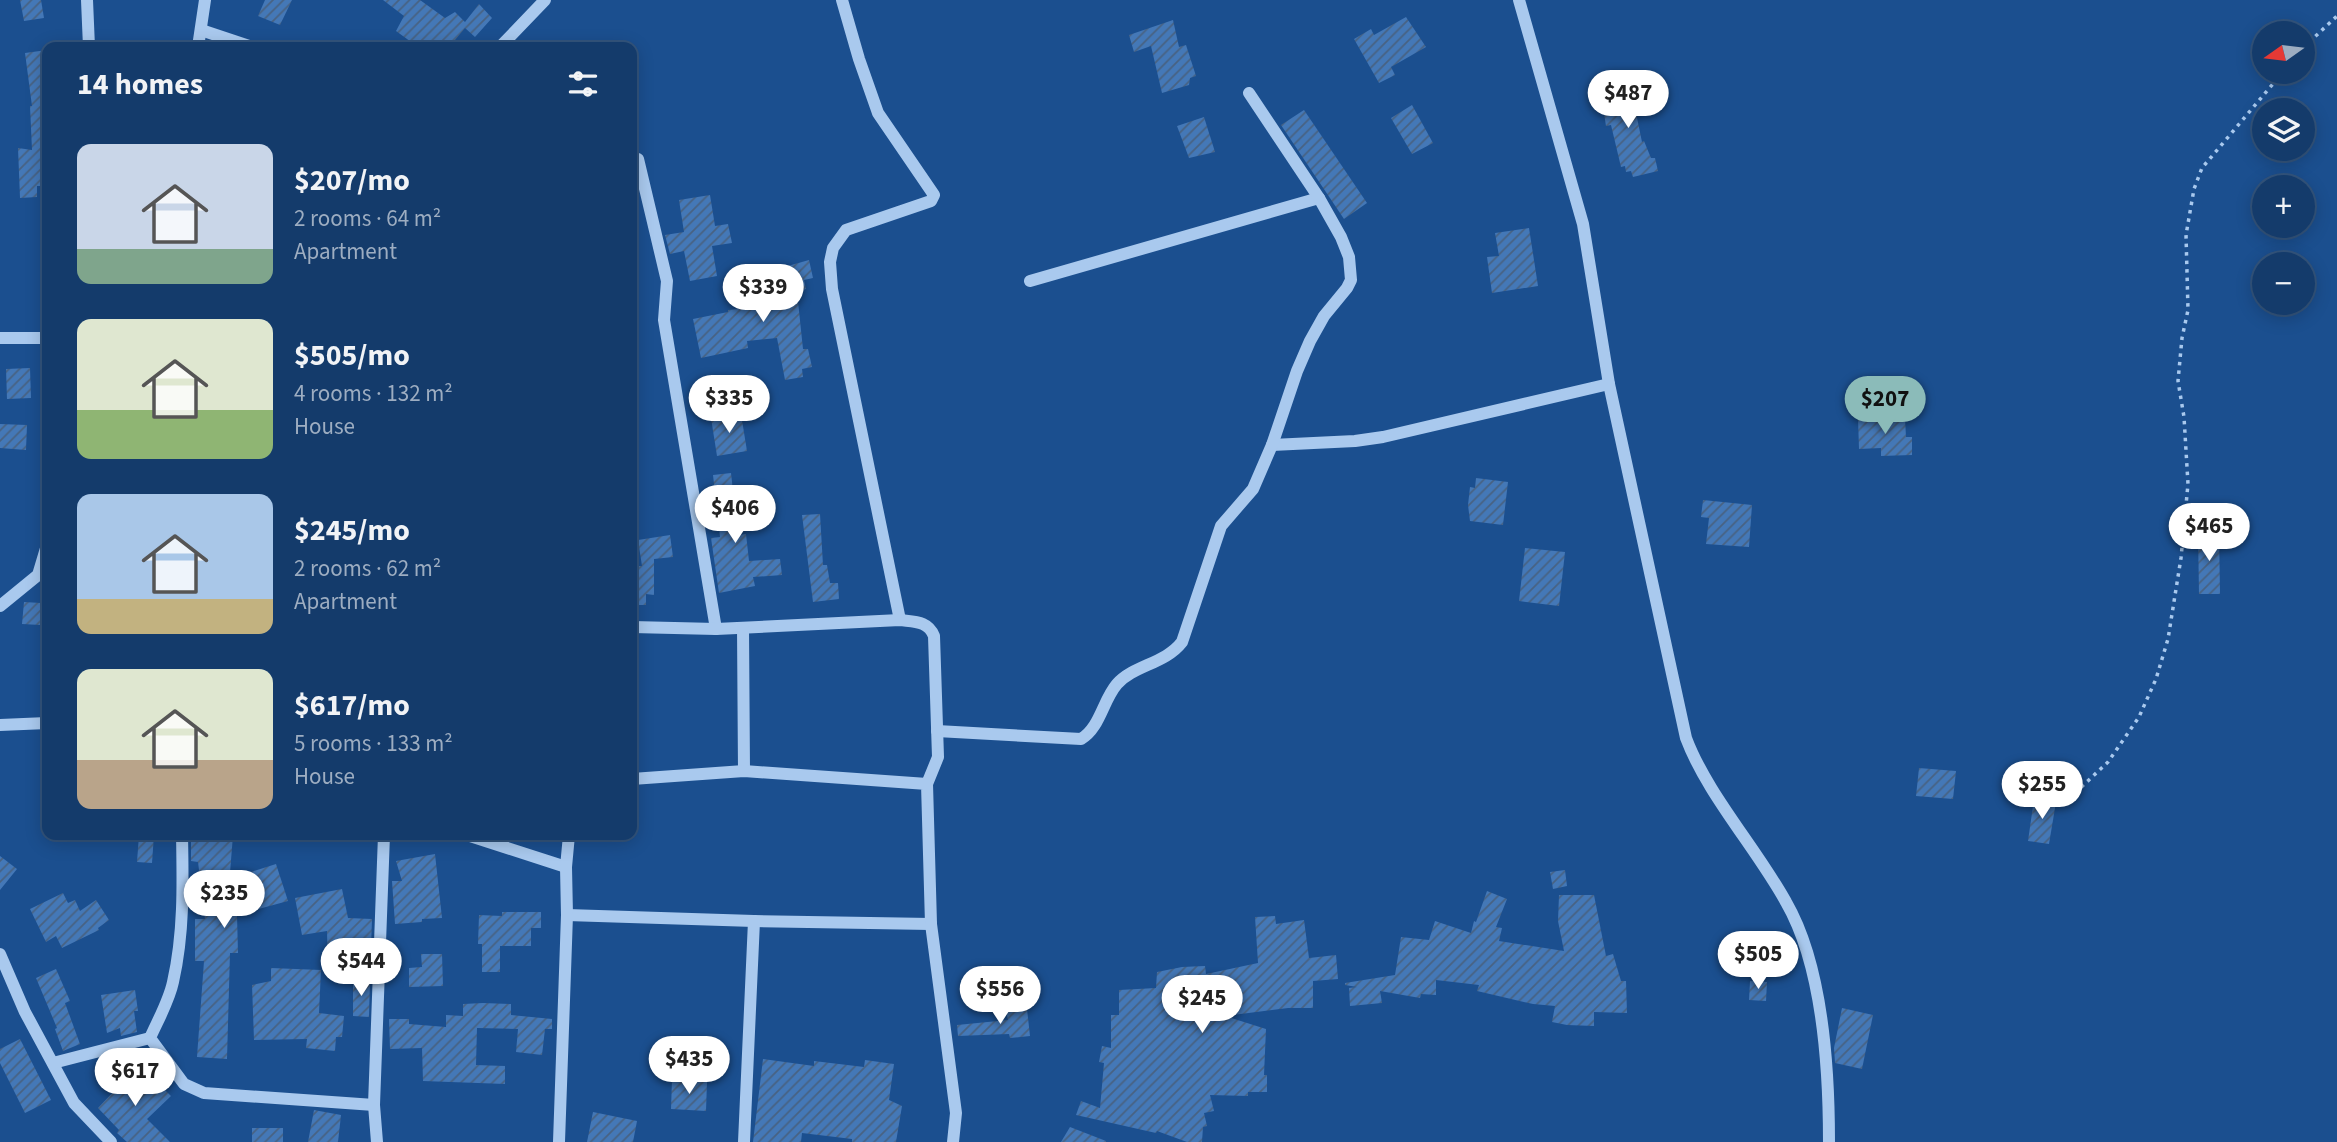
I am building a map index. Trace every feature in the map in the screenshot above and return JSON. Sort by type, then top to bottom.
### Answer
[{"type":"street","points":[[87,0],[89,42]]},
{"type":"street","points":[[199,42],[205,0]]},
{"type":"street","points":[[505,42],[545,0]]},
{"type":"street","points":[[842,0],[878,113],[934,195],[931,201],[846,230],[833,248],[830,262],[832,289],[900,620]]},
{"type":"street","points":[[1519,0],[1583,224],[1609,384],[1686,738],[1699,767],[1787,904],[1810,960],[1818,997],[1829,1142]]},
{"type":"street","points":[[201,30],[237,42]]},
{"type":"street","points":[[937,731],[1073,740],[1087,736],[1119,682],[1168,656],[1182,642],[1221,526],[1253,489],[1310,341],[1324,316],[1347,289],[1351,280],[1349,257],[1341,237],[1319,198],[1249,93]]},
{"type":"street","points":[[638,159],[667,281],[664,320],[716,629]]},
{"type":"street","points":[[1030,281],[1319,198]]},
{"type":"street","points":[[0,338],[42,338]]},
{"type":"street","points":[[1272,445],[1383,437],[1609,384]]},
{"type":"street","points":[[0,606],[42,579]]},
{"type":"street","points":[[637,627],[716,629],[900,620],[924,623],[931,628],[934,636],[938,757],[927,784],[931,924],[956,1113],[953,1142]]},
{"type":"street","points":[[743,628],[744,771]]},
{"type":"street","points":[[0,724],[42,723]]},
{"type":"street","points":[[637,779],[744,771],[927,784]]},
{"type":"street","points":[[150,1038],[173,985],[183,893],[182,840]]},
{"type":"street","points":[[377,1142],[374,1105],[384,840]]},
{"type":"street","points":[[482,840],[566,867]]},
{"type":"street","points":[[559,1142],[569,840]]},
{"type":"street","points":[[567,915],[931,924]]},
{"type":"street","points":[[744,1142],[754,921]]},
{"type":"street","points":[[0,954],[25,1012],[74,1102],[111,1142]]},
{"type":"street","points":[[53,1063],[150,1038]]},
{"type":"street","points":[[150,1038],[184,1084],[204,1093],[374,1105]]},
{"type":"path","points":[[2315,37],[2337,16]]},
{"type":"path","points":[[2075,793],[2108,762],[2139,717],[2156,679],[2168,639],[2181,558],[2188,484],[2184,417],[2178,381],[2182,338],[2189,310],[2186,236],[2194,189],[2202,167],[2273,84]]},
{"type":"building","points":[[20,0],[41,0],[44,18],[24,21]]},
{"type":"building","points":[[265,0],[292,0],[280,25],[258,16]]},
{"type":"building","points":[[383,0],[420,0],[445,18],[455,12],[465,22],[479,4],[492,18],[475,37],[465,28],[453,42],[411,42],[396,31],[404,16]]},
{"type":"building","points":[[1406,17],[1426,47],[1391,67],[1395,75],[1379,83],[1354,39],[1371,29],[1374,35]]},
{"type":"building","points":[[1173,20],[1179,47],[1186,45],[1196,76],[1190,78],[1189,85],[1162,93],[1151,46],[1134,52],[1129,35]]},
{"type":"building","points":[[42,51],[42,186],[37,186],[37,197],[20,198],[18,148],[32,150],[32,106],[25,53]]},
{"type":"building","points":[[1636,82],[1639,100],[1636,100],[1635,108],[1642,142],[1644,141],[1651,158],[1655,158],[1658,171],[1633,177],[1631,171],[1626,172],[1625,166],[1621,167],[1611,125],[1606,126],[1603,93],[1609,91],[1609,88]]},
{"type":"building","points":[[1412,105],[1433,143],[1412,154],[1391,118]]},
{"type":"building","points":[[1304,110],[1367,203],[1344,219],[1281,125]]},
{"type":"building","points":[[1204,117],[1215,152],[1189,158],[1177,126]]},
{"type":"building","points":[[710,195],[715,226],[728,224],[732,243],[712,246],[717,276],[690,281],[684,251],[670,254],[665,235],[684,232],[679,200]]},
{"type":"building","points":[[1529,228],[1538,286],[1492,293],[1487,257],[1499,256],[1495,233]]},
{"type":"building","points":[[809,260],[813,278],[804,280],[806,289],[797,292],[803,349],[808,349],[812,367],[802,369],[803,377],[785,380],[777,338],[747,341],[748,348],[701,358],[693,319],[728,310],[780,305],[770,271]]},
{"type":"building","points":[[30,368],[31,398],[7,399],[6,369]]},
{"type":"building","points":[[741,414],[747,451],[717,456],[711,418]]},
{"type":"building","points":[[1858,418],[1905,418],[1906,437],[1912,437],[1912,455],[1881,456],[1881,448],[1859,449]]},
{"type":"building","points":[[0,424],[27,425],[26,450],[0,448]]},
{"type":"building","points":[[731,473],[738,535],[746,534],[749,561],[780,559],[782,575],[753,577],[755,586],[719,593],[711,538],[720,537],[713,475]]},
{"type":"building","points":[[1476,478],[1508,482],[1503,525],[1470,521],[1470,487],[1475,488]]},
{"type":"building","points":[[1703,500],[1752,505],[1749,547],[1706,544],[1709,518],[1701,517]]},
{"type":"building","points":[[820,514],[823,565],[827,565],[830,583],[838,583],[839,599],[813,602],[802,515]]},
{"type":"building","points":[[2219,531],[2220,594],[2199,594],[2198,532]]},
{"type":"building","points":[[670,535],[673,557],[654,559],[654,595],[646,594],[646,605],[637,605],[637,566],[642,566],[638,540]]},
{"type":"building","points":[[1525,548],[1565,552],[1559,606],[1519,601]]},
{"type":"building","points":[[24,602],[41,603],[40,625],[22,624]]},
{"type":"building","points":[[1919,768],[1956,771],[1953,799],[1916,796]]},
{"type":"building","points":[[2034,799],[2056,802],[2049,844],[2028,841]]},
{"type":"building","points":[[139,840],[154,840],[152,863],[137,862]]},
{"type":"building","points":[[191,840],[233,840],[230,873],[238,872],[238,876],[276,864],[288,901],[237,915],[238,953],[230,953],[227,1059],[197,1057],[204,961],[195,961],[195,919],[205,919],[198,862],[191,861]]},
{"type":"building","points":[[435,854],[442,918],[395,924],[392,881],[402,881],[396,861]]},
{"type":"building","points":[[0,856],[17,869],[0,890]]},
{"type":"building","points":[[1565,870],[1567,886],[1553,889],[1550,872]]},
{"type":"building","points":[[342,889],[348,918],[372,919],[371,948],[355,947],[355,972],[328,973],[327,931],[302,935],[295,898]]},
{"type":"building","points":[[1487,891],[1507,899],[1496,927],[1502,928],[1499,941],[1564,951],[1558,921],[1559,895],[1594,895],[1606,956],[1613,954],[1621,981],[1626,981],[1627,1013],[1594,1012],[1594,1026],[1567,1025],[1552,1022],[1555,1006],[1533,1004],[1477,991],[1479,985],[1436,980],[1436,995],[1421,994],[1420,998],[1380,991],[1382,1003],[1350,1006],[1349,988],[1357,987],[1345,983],[1395,975],[1401,937],[1429,940],[1435,921],[1471,933]]},
{"type":"building","points":[[63,893],[68,903],[75,900],[80,911],[96,900],[109,920],[98,928],[99,930],[62,948],[56,936],[46,942],[30,909]]},
{"type":"building","points":[[502,912],[541,912],[541,928],[531,928],[531,946],[500,946],[500,972],[482,972],[482,944],[478,944],[479,915],[502,916]]},
{"type":"building","points":[[1275,916],[1276,924],[1304,920],[1309,958],[1336,955],[1338,979],[1313,981],[1313,1008],[1288,1008],[1225,1016],[1266,1029],[1264,1075],[1267,1075],[1267,1092],[1248,1092],[1248,1096],[1210,1095],[1214,1111],[1204,1113],[1207,1126],[1203,1127],[1202,1142],[1187,1142],[1157,1131],[1156,1133],[1076,1115],[1081,1101],[1100,1108],[1104,1063],[1099,1062],[1102,1046],[1111,1048],[1111,1015],[1119,1015],[1119,990],[1156,988],[1157,972],[1182,967],[1205,966],[1206,974],[1258,963],[1255,917]]},
{"type":"building","points":[[421,954],[442,954],[443,986],[409,987],[409,968],[422,967]]},
{"type":"building","points":[[271,968],[321,970],[319,1013],[344,1016],[342,1037],[336,1037],[335,1051],[306,1048],[307,1039],[254,1040],[252,985],[271,981]]},
{"type":"building","points":[[56,969],[70,1001],[65,1003],[80,1044],[63,1051],[55,1029],[57,1028],[36,978]]},
{"type":"building","points":[[353,980],[370,980],[369,1017],[353,1016]]},
{"type":"building","points":[[1750,981],[1767,982],[1766,1001],[1749,1000]]},
{"type":"building","points":[[135,990],[137,1032],[121,1036],[120,1028],[107,1033],[101,995]]},
{"type":"building","points":[[463,1004],[511,1004],[511,1015],[552,1019],[552,1029],[545,1029],[542,1055],[516,1052],[518,1029],[477,1028],[476,1065],[505,1066],[505,1084],[423,1081],[422,1048],[390,1049],[389,1019],[409,1019],[409,1024],[446,1027],[446,1015],[463,1016]]},
{"type":"building","points":[[1842,1008],[1873,1015],[1862,1069],[1835,1063],[1834,1048]]},
{"type":"building","points":[[1027,1009],[1030,1036],[958,1036],[957,1025],[1008,1020],[1006,1011]]},
{"type":"building","points":[[20,1039],[51,1100],[25,1113],[0,1063],[0,1049]]},
{"type":"building","points":[[763,1059],[814,1066],[814,1061],[864,1067],[865,1060],[894,1064],[889,1100],[902,1106],[896,1142],[852,1142],[852,1139],[802,1133],[801,1142],[753,1142]]},
{"type":"building","points":[[134,1067],[156,1089],[160,1085],[171,1096],[147,1119],[170,1142],[127,1142],[98,1108],[116,1089],[113,1087]]},
{"type":"building","points":[[672,1080],[707,1082],[706,1111],[671,1109]]},
{"type":"building","points":[[314,1110],[341,1115],[338,1142],[308,1142]]},
{"type":"building","points":[[593,1112],[637,1121],[633,1142],[587,1142]]},
{"type":"building","points":[[1070,1127],[1106,1141],[1106,1142],[1061,1142]]},
{"type":"building","points":[[252,1128],[283,1128],[283,1142],[252,1142]]}]
